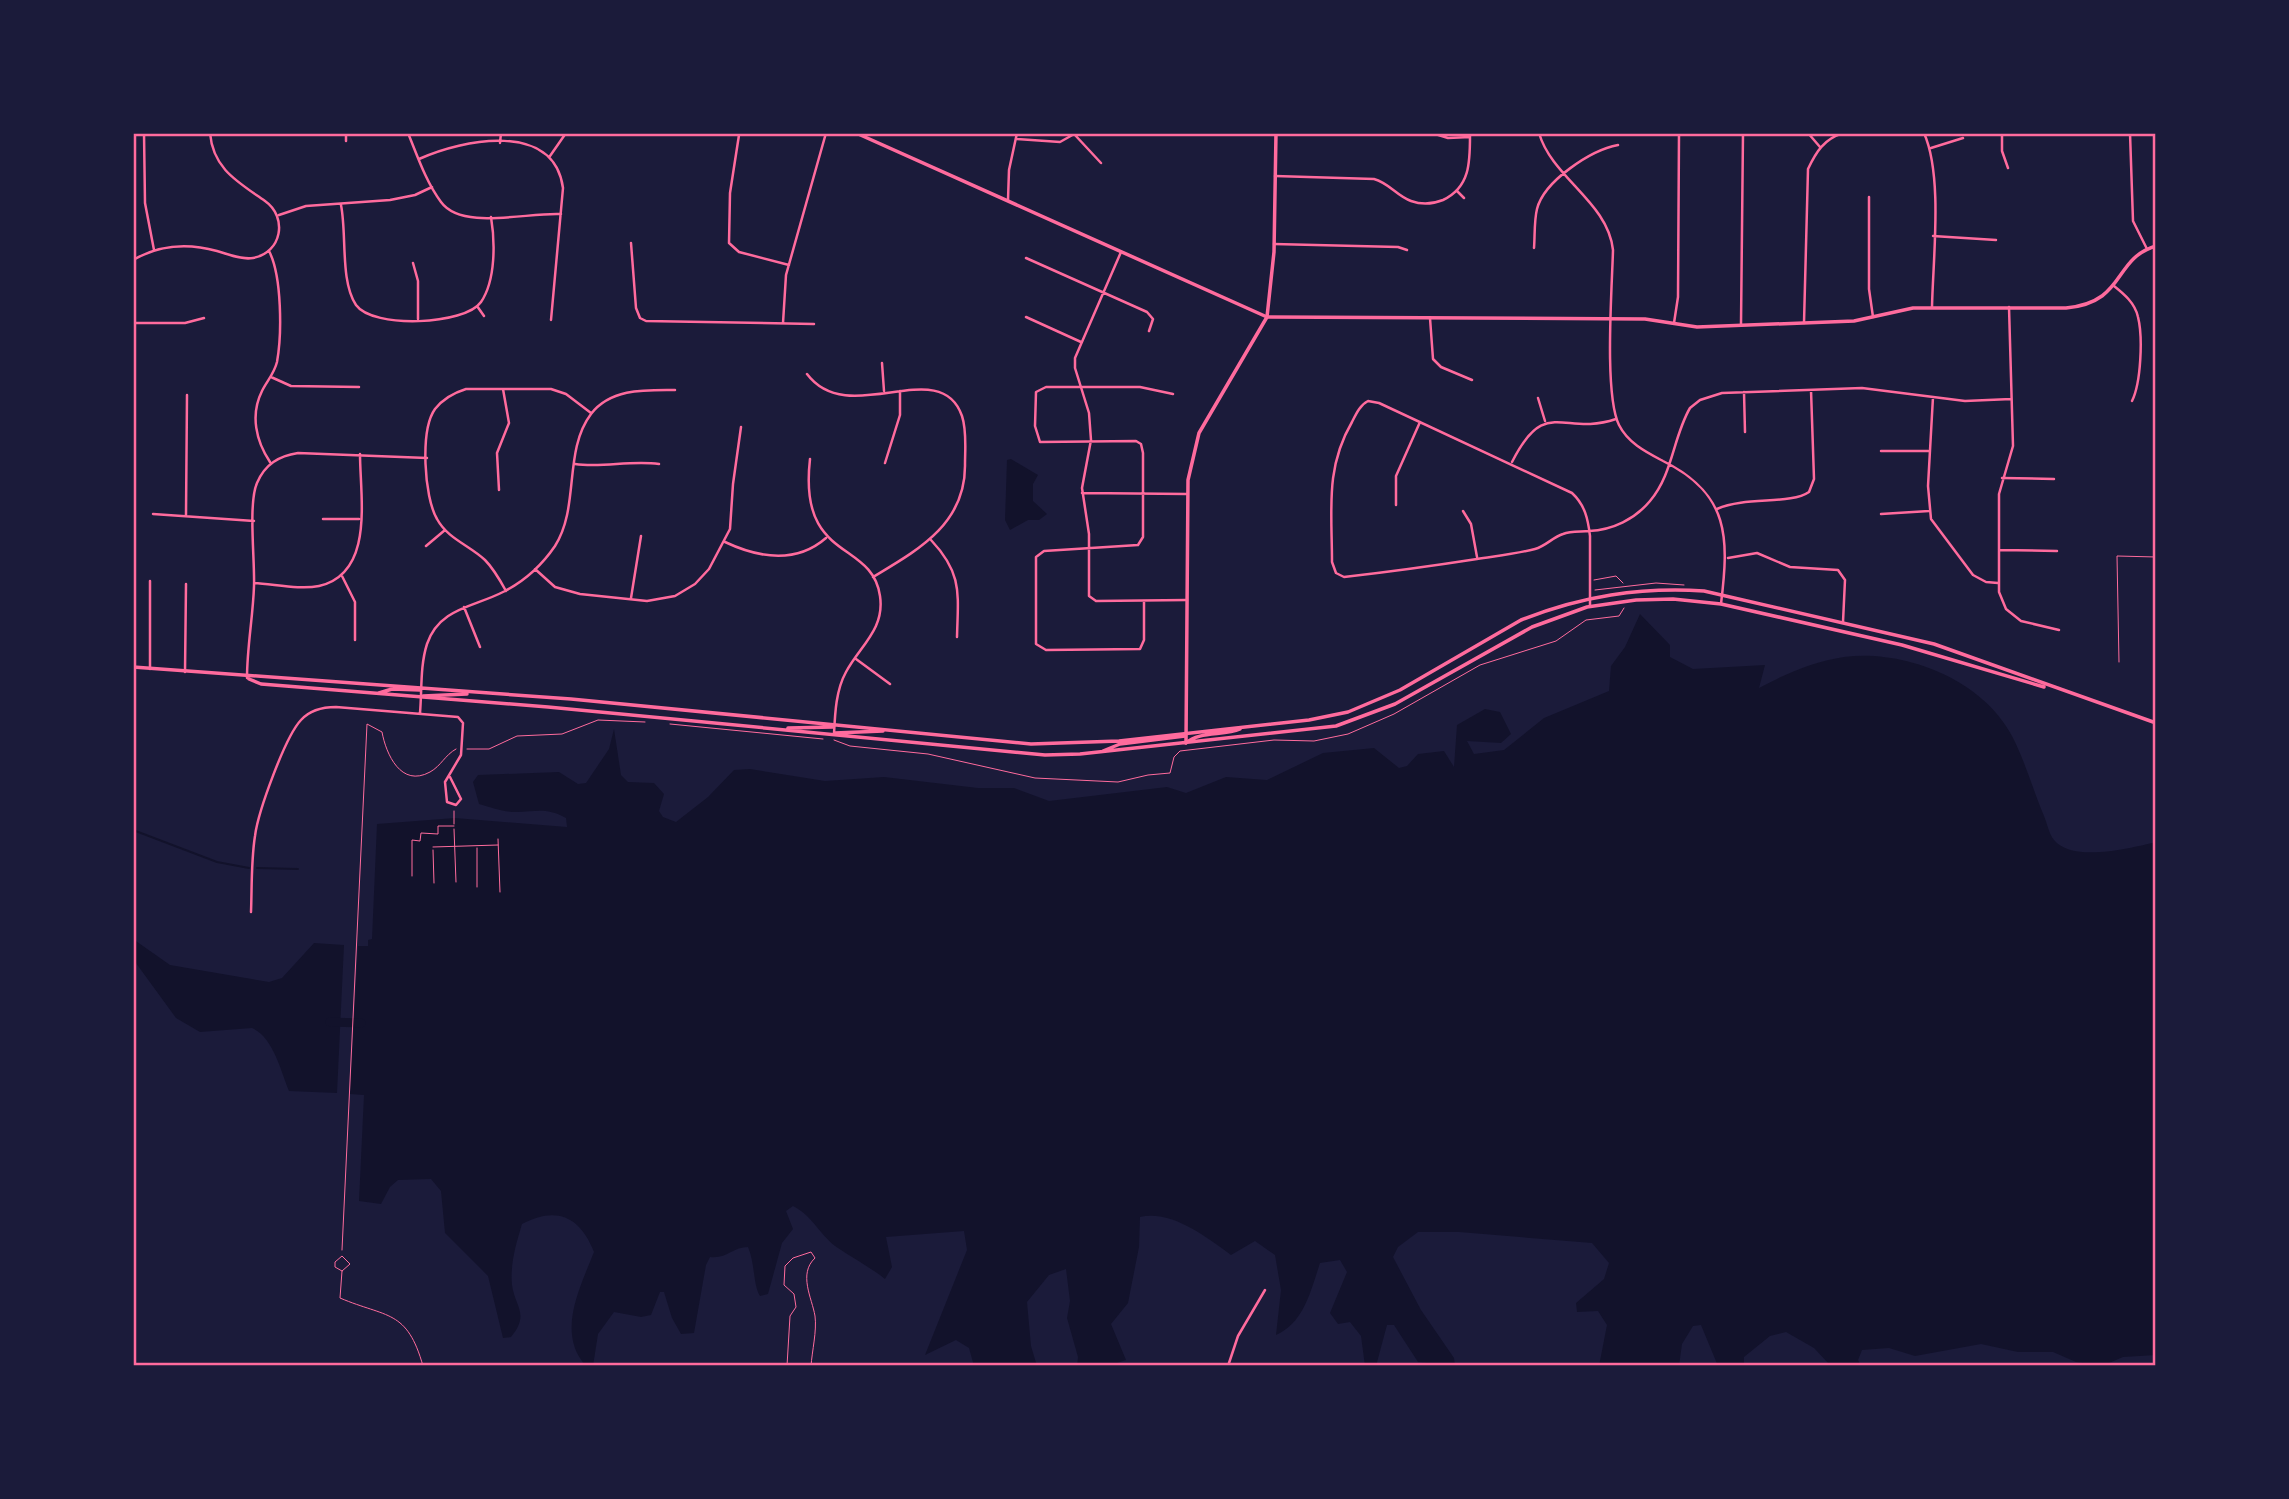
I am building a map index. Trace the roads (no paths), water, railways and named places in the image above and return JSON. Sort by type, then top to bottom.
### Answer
[{"type":"main road","points":[[856,133],[1267,317],[1612,319],[1697,327],[1854,321],[1904,309],[1932,307],[2076,307],[2096,301],[2113,286],[2133,258],[2156,246]]},
{"type":"main road","points":[[1186,743],[1187,494],[1190,465],[1199,433],[1267,317],[1274,244],[1276,133]]},
{"type":"main road","points":[[247,678],[260,675],[589,701],[1061,746],[1309,720],[1370,705],[1521,620],[1590,597],[1666,589],[1722,595],[1843,621],[1976,657],[2048,687],[2156,723]]},
{"type":"main road","points":[[133,667],[247,678],[261,684],[782,729],[1045,755],[1099,753],[1316,729],[1364,717],[1395,704],[1521,632],[1590,606],[1673,598],[1721,604],[1902,645],[2034,686],[2048,687]]},
{"type":"main road","points":[[377,694],[392,689],[421,688]]},
{"type":"main road","points":[[421,697],[475,693]]},
{"type":"main road","points":[[782,729],[834,726]]},
{"type":"main road","points":[[1186,743],[1195,737],[1229,733],[1244,727]]},
{"type":"main road","points":[[834,734],[892,730]]},
{"type":"main road","points":[[1099,753],[1120,744],[1181,738],[1186,734]]},
{"type":"street","points":[[144,133],[145,203],[154,250]]},
{"type":"street","points":[[133,260],[154,250],[201,246],[245,258],[269,251],[279,235],[278,216],[268,203],[224,170],[213,151],[210,133]]},
{"type":"street","points":[[345,141],[346,133]]},
{"type":"street","points":[[408,133],[432,187],[441,202],[457,215],[467,218],[561,214]]},
{"type":"street","points":[[500,143],[501,133]]},
{"type":"street","points":[[550,156],[566,133]]},
{"type":"street","points":[[783,324],[789,265],[826,133]]},
{"type":"street","points":[[1008,200],[1009,170],[1017,133]]},
{"type":"street","points":[[1275,176],[1374,178],[1383,181],[1402,197],[1419,204],[1436,203],[1457,191],[1469,168],[1470,135],[1448,138],[1432,133]]},
{"type":"street","points":[[1539,133],[1544,147],[1608,230],[1613,250],[1612,393],[1616,419],[1628,439],[1698,484],[1717,509],[1725,530],[1726,558],[1721,604]]},
{"type":"street","points":[[1674,323],[1678,298],[1679,133]]},
{"type":"street","points":[[1741,325],[1743,133]]},
{"type":"street","points":[[1808,133],[1820,148]]},
{"type":"street","points":[[1804,323],[1806,179],[1815,153],[1843,133]]},
{"type":"street","points":[[1924,133],[1931,148],[1934,174],[1932,307]]},
{"type":"street","points":[[2002,133],[2002,151],[2008,168]]},
{"type":"street","points":[[2130,133],[2133,221],[2147,249]]},
{"type":"street","points":[[1017,139],[1060,142],[1076,134],[1101,163]]},
{"type":"street","points":[[739,135],[730,193],[729,243],[739,252],[789,265]]},
{"type":"street","points":[[1931,148],[1963,138]]},
{"type":"street","points":[[419,159],[461,144],[500,143],[533,146],[550,156],[561,174],[561,214],[551,320]]},
{"type":"street","points":[[1534,248],[1539,203],[1550,187],[1600,148],[1618,145]]},
{"type":"street","points":[[278,216],[306,206],[390,200],[415,195],[432,187]]},
{"type":"street","points":[[1457,191],[1464,198]]},
{"type":"street","points":[[1870,197],[1869,289],[1873,317]]},
{"type":"street","points":[[341,205],[346,231],[347,286],[359,309],[375,318],[418,320],[463,316],[477,306],[489,278],[491,217]]},
{"type":"street","points":[[1933,236],[1996,240]]},
{"type":"street","points":[[631,243],[636,306],[640,318],[653,323],[814,324]]},
{"type":"street","points":[[1274,244],[1398,247],[1407,250]]},
{"type":"street","points":[[269,251],[276,266],[278,283],[278,350],[271,377],[262,390],[256,409],[257,439],[270,462]]},
{"type":"street","points":[[1121,252],[1081,342],[1075,368],[1089,413],[1091,440],[1082,493],[1089,549],[1090,598],[1096,601],[1186,600]]},
{"type":"street","points":[[1026,258],[1150,314],[1153,321],[1149,331]]},
{"type":"street","points":[[413,263],[418,281],[418,320]]},
{"type":"street","points":[[2113,286],[2129,300],[2138,317],[2138,379],[2132,401]]},
{"type":"street","points":[[477,306],[484,316]]},
{"type":"street","points":[[2009,307],[2013,446],[2002,478],[1998,583],[2002,601],[2013,615],[2029,623],[2060,630]]},
{"type":"street","points":[[1026,317],[1081,342]]},
{"type":"street","points":[[133,324],[185,323],[204,318]]},
{"type":"street","points":[[1430,318],[1433,359],[1441,367],[1472,380]]},
{"type":"street","points":[[882,363],[884,393]]},
{"type":"street","points":[[807,374],[826,393],[847,397],[900,391],[936,391],[955,404],[964,423],[963,484],[951,517],[931,540],[873,577]]},
{"type":"street","points":[[271,377],[299,387],[359,387]]},
{"type":"street","points":[[1144,601],[1144,640],[1140,649],[1046,650],[1038,647],[1035,575],[1038,553],[1133,546],[1141,542],[1143,494],[1140,444],[1091,440],[1044,442],[1036,436],[1039,389],[1140,387],[1173,394]]},
{"type":"street","points":[[506,591],[483,558],[445,530],[428,498],[429,422],[442,401],[466,389],[551,389],[566,394],[591,414]]},
{"type":"street","points":[[499,490],[497,453],[509,423],[503,389]]},
{"type":"street","points":[[1590,606],[1589,531],[1584,509],[1572,493],[1379,403],[1368,401],[1360,407],[1336,452],[1332,473],[1332,562],[1336,573],[1344,577],[1538,549],[1563,534],[1589,531],[1619,525],[1641,510],[1656,493],[1670,464],[1690,408],[1700,400],[1722,393],[1883,389],[1965,401],[2011,399]]},
{"type":"street","points":[[420,713],[424,658],[432,632],[449,615],[506,591],[535,569],[556,544],[566,520],[578,444],[591,414],[612,397],[634,390],[675,390]]},
{"type":"street","points":[[1717,509],[1743,500],[1795,498],[1809,492],[1814,479],[1811,390]]},
{"type":"street","points":[[885,463],[900,415],[900,391]]},
{"type":"street","points":[[1744,392],[1745,432]]},
{"type":"street","points":[[186,515],[187,395]]},
{"type":"street","points":[[1933,397],[1928,451],[1929,511],[1936,529],[1968,570],[1979,579],[1998,583]]},
{"type":"street","points":[[1538,398],[1546,423]]},
{"type":"street","points":[[955,404],[961,400]]},
{"type":"street","points":[[1512,463],[1529,432],[1546,423],[1565,421],[1592,426],[1616,419]]},
{"type":"street","points":[[1396,505],[1396,476],[1420,422]]},
{"type":"street","points":[[535,569],[562,591],[631,599],[661,599],[687,590],[703,577],[724,542],[732,520],[733,484],[741,427]]},
{"type":"street","points":[[1881,451],[1928,451]]},
{"type":"street","points":[[247,678],[254,583],[257,484],[270,462],[283,455],[298,453],[427,458]]},
{"type":"street","points":[[254,583],[311,587],[342,576],[355,561],[359,546],[360,454]]},
{"type":"street","points":[[810,459],[807,481],[810,509],[826,538],[873,577],[881,598],[880,618],[840,686],[834,734]]},
{"type":"street","points":[[575,464],[659,464]]},
{"type":"street","points":[[2002,478],[2054,479]]},
{"type":"street","points":[[1082,493],[1187,494]]},
{"type":"street","points":[[1464,511],[1471,524],[1477,559]]},
{"type":"street","points":[[1881,514],[1929,511]]},
{"type":"street","points":[[153,514],[254,521]]},
{"type":"street","points":[[323,519],[359,519]]},
{"type":"street","points":[[426,546],[445,530]]},
{"type":"street","points":[[631,599],[641,536]]},
{"type":"street","points":[[724,542],[755,554],[791,556],[807,553],[826,538]]},
{"type":"street","points":[[931,540],[949,559],[957,578],[957,637]]},
{"type":"street","points":[[1998,550],[2057,551]]},
{"type":"street","points":[[1726,558],[1757,554],[1790,567],[1838,570],[1845,580],[1843,621]]},
{"type":"street","points":[[342,576],[355,602],[355,640]]},
{"type":"street","points":[[150,581],[150,669]]},
{"type":"street","points":[[185,672],[186,584]]},
{"type":"street","points":[[464,607],[480,647]]},
{"type":"street","points":[[855,658],[890,684]]},
{"type":"street","points":[[251,912],[257,825],[291,736],[300,721],[316,710],[332,707],[420,713],[461,719],[460,761],[450,777],[444,791],[447,802],[454,806],[459,804],[460,799],[450,777]]},
{"type":"street","points":[[1228,1366],[1238,1336],[1265,1290]]},
{"type":"lane","points":[[2119,662],[2116,556],[2156,557]]},
{"type":"lane","points":[[342,1271],[334,1265],[335,1260],[342,1256],[350,1264],[342,1271],[340,1298],[396,1318],[415,1341],[423,1366]]},
{"type":"waterway","points":[[133,830],[217,862],[249,868]]},
{"type":"waterway","points":[[257,868],[298,869]]},
{"type":"waterway","points":[[330,1022],[361,1023]]}]
